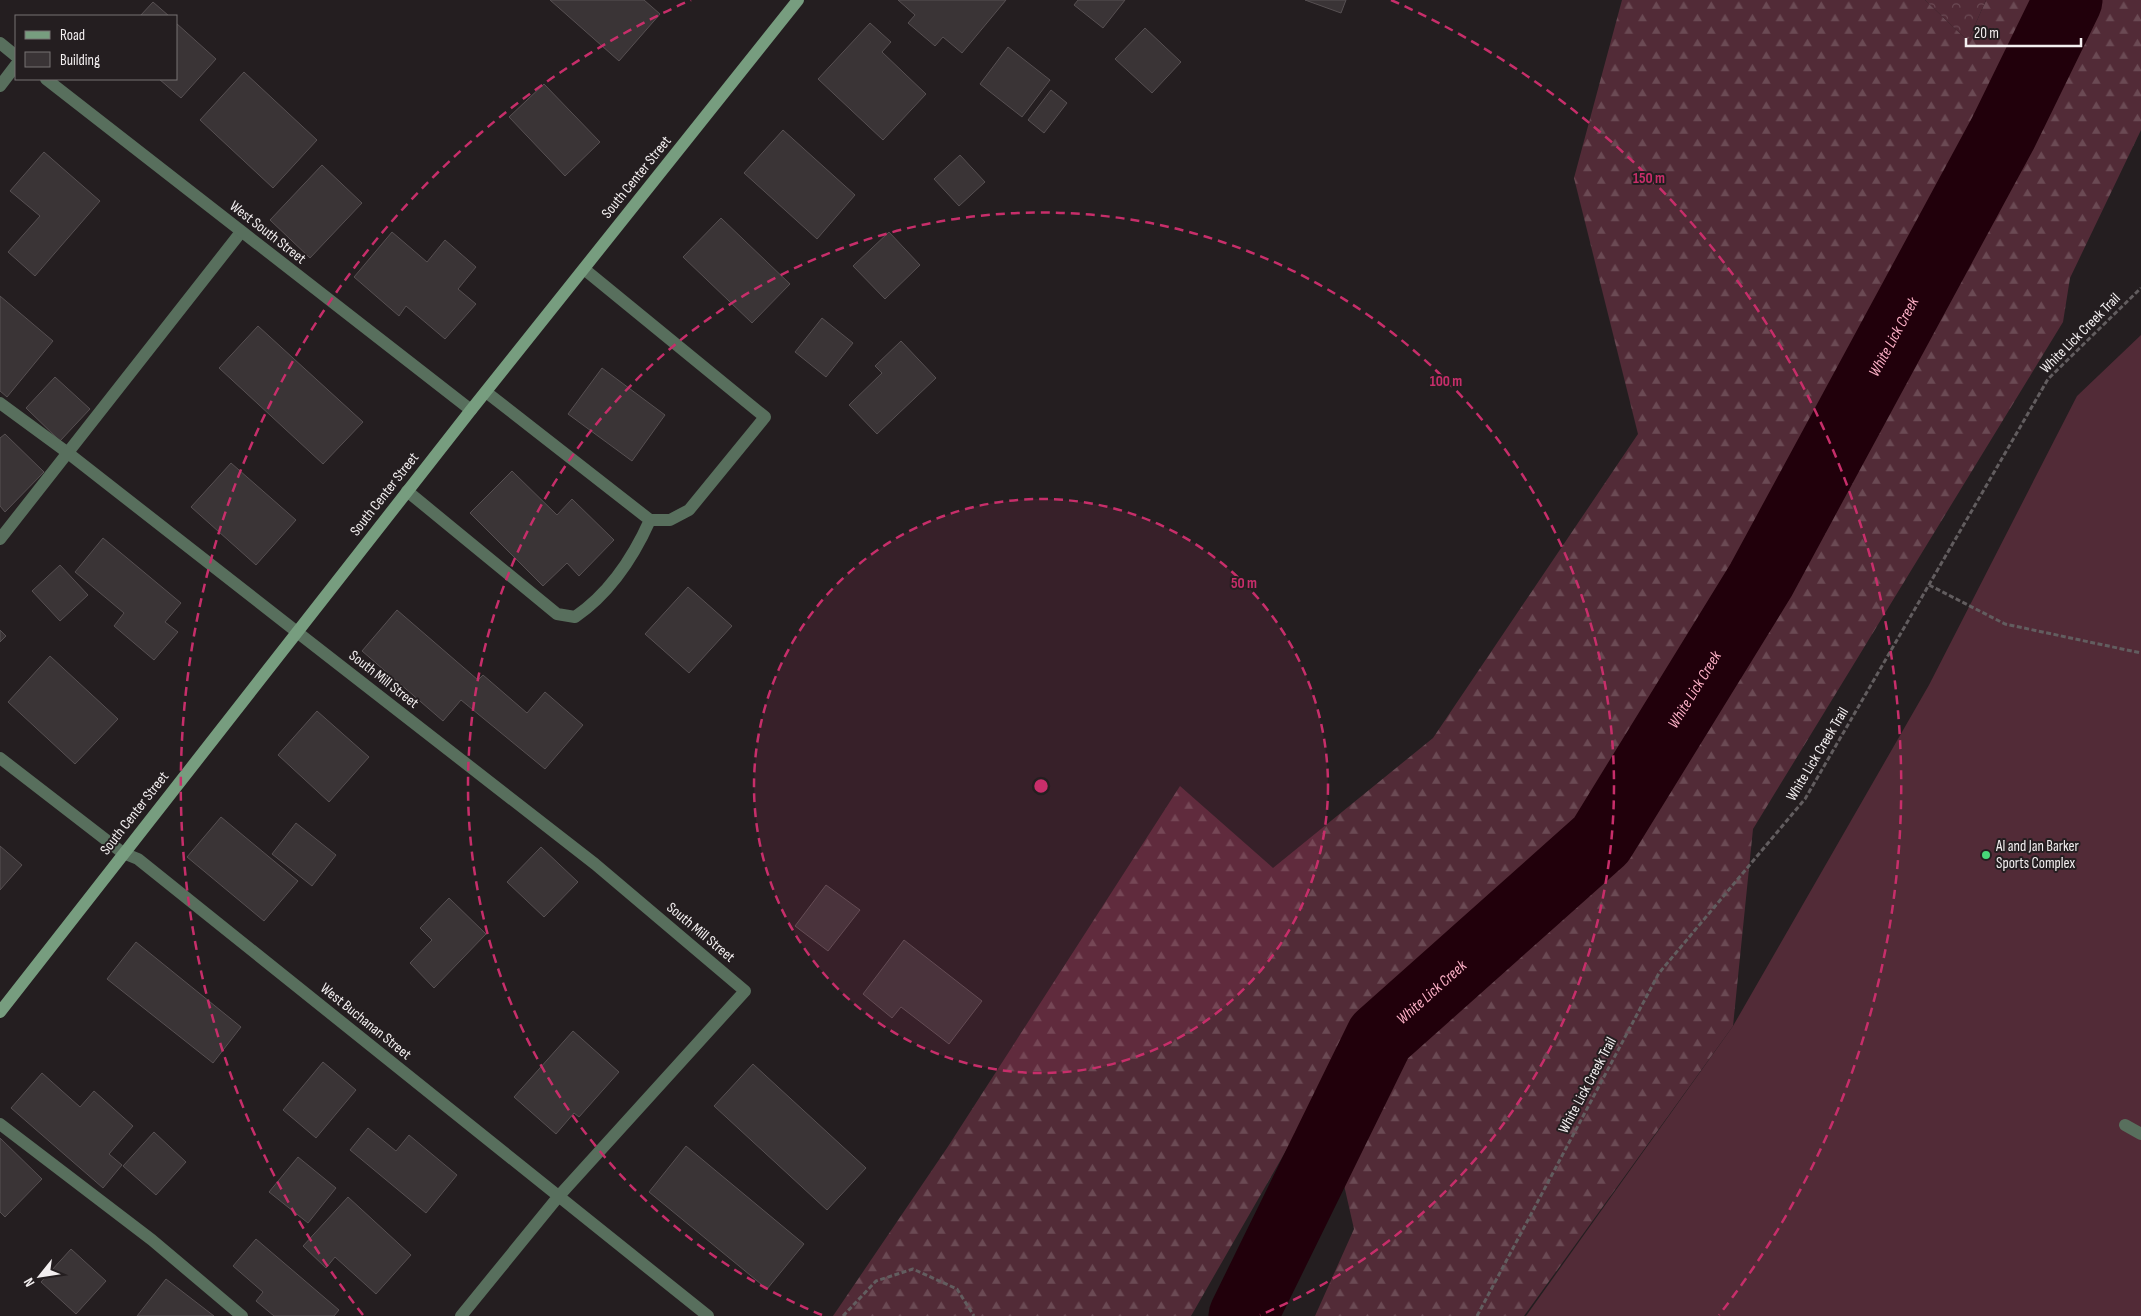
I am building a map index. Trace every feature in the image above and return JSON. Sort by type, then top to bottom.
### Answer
[{"type":"main road","name":"South Center Street","points":[[0,1012],[471,410],[798,0]]},
{"type":"street","points":[[0,43],[15,55]]},
{"type":"street","points":[[0,86],[15,66]]},
{"type":"street","name":"West South Street","points":[[47,80],[471,410]]},
{"type":"street","points":[[0,539],[241,232]]},
{"type":"street","points":[[486,392],[650,520],[670,520],[689,510],[765,417],[584,269]]},
{"type":"street","points":[[0,403],[68,453],[297,632]]},
{"type":"street","points":[[408,491],[557,614],[575,617],[595,603],[635,553],[650,520]]},
{"type":"street","name":"South Mill Street","points":[[297,632],[595,864],[745,991],[558,1197],[461,1316]]},
{"type":"street","name":"West Buchanan Street","points":[[0,758],[123,853],[138,859],[708,1316]]},
{"type":"street","points":[[0,1124],[152,1240],[242,1316]]},
{"type":"street","points":[[2125,1125],[2141,1134]]},
{"type":"path","name":"White Lick Creek Trail","points":[[1477,1316],[1659,974],[1805,799],[2048,379],[2141,288]]},
{"type":"path","points":[[1929,585],[2005,624],[2141,653]]},
{"type":"path","points":[[842,1316],[876,1281],[913,1268],[957,1289],[974,1316]]},
{"type":"green space","points":[[1622,0],[1925,0],[1968,41],[1986,0],[2141,0],[2141,130],[2070,278],[2063,322],[1753,829],[1733,1026],[1524,1316],[1315,1316],[1354,1229],[1322,1088],[1191,1316],[833,1316],[947,1148],[1180,786],[1273,868],[1433,738],[1638,434],[1574,178]]},
{"type":"green space","points":[[1925,0],[1986,0],[1968,41]]},
{"type":"green space","name":"Al and Jan Barker Sports Complex","points":[[2141,335],[2141,1316],[1526,1316],[1733,1026],[1929,685],[2077,396]]},
{"type":"building","points":[[550,0],[644,0],[660,14],[619,61]]},
{"type":"building","points":[[898,0],[1006,0],[962,53],[943,37],[935,46],[908,23],[915,15]]},
{"type":"building","points":[[1078,0],[1125,0],[1103,28],[1074,5]]},
{"type":"building","points":[[1305,0],[1346,0],[1341,13]]},
{"type":"building","points":[[153,2],[168,15],[141,15]]},
{"type":"building","points":[[870,23],[891,42],[882,52],[926,94],[883,140],[818,79]]},
{"type":"building","points":[[178,25],[216,59],[181,98],[160,80],[178,80]]},
{"type":"building","points":[[1145,28],[1181,62],[1152,93],[1115,59]]},
{"type":"building","points":[[1008,47],[1050,80],[1022,117],[980,84]]},
{"type":"building","points":[[244,72],[317,140],[273,188],[200,120]]},
{"type":"building","points":[[544,84],[600,142],[565,176],[509,117]]},
{"type":"building","points":[[1051,90],[1067,103],[1044,133],[1028,120]]},
{"type":"building","points":[[783,130],[855,195],[817,239],[744,173]]},
{"type":"building","points":[[44,152],[100,201],[35,276],[8,252],[40,216],[10,191]]},
{"type":"building","points":[[960,155],[985,182],[959,206],[934,179]]},
{"type":"building","points":[[322,165],[362,203],[310,258],[270,220]]},
{"type":"building","points":[[721,218],[790,284],[752,323],[683,257]]},
{"type":"building","points":[[392,232],[427,262],[445,240],[476,267],[458,289],[476,304],[445,339],[406,306],[399,316],[354,277]]},
{"type":"building","points":[[889,232],[920,265],[885,299],[853,266]]},
{"type":"building","points":[[0,296],[53,341],[7,397],[0,391]]},
{"type":"building","points":[[822,318],[853,343],[826,377],[795,352]]},
{"type":"building","points":[[258,326],[363,422],[323,464],[219,368]]},
{"type":"building","points":[[901,341],[936,378],[877,434],[849,405],[882,373],[875,366]]},
{"type":"building","points":[[602,368],[665,415],[632,461],[568,414]]},
{"type":"building","points":[[55,377],[90,409],[60,441],[26,408]]},
{"type":"building","points":[[5,434],[44,472],[5,512],[0,506],[0,438]]},
{"type":"building","points":[[231,463],[296,520],[256,565],[191,507]]},
{"type":"building","points":[[512,471],[557,515],[572,499],[614,540],[579,576],[567,563],[543,586],[470,513]]},
{"type":"building","points":[[103,538],[181,603],[165,622],[178,632],[154,660],[114,626],[124,613],[75,572]]},
{"type":"building","points":[[60,565],[88,595],[60,621],[32,591]]},
{"type":"building","points":[[688,587],[732,626],[689,673],[645,634]]},
{"type":"building","points":[[397,610],[478,680],[483,675],[527,713],[545,692],[583,725],[545,769],[461,700],[443,721],[362,651]]},
{"type":"building","points":[[0,630],[6,636],[0,642]]},
{"type":"building","points":[[50,656],[118,719],[75,764],[8,702]]},
{"type":"building","points":[[317,711],[369,757],[329,802],[278,755]]},
{"type":"building","points":[[221,817],[298,881],[264,921],[187,857]]},
{"type":"building","points":[[296,823],[336,855],[312,886],[272,854]]},
{"type":"building","points":[[0,846],[22,865],[0,890]]},
{"type":"building","points":[[541,847],[578,882],[544,917],[507,882]]},
{"type":"building","points":[[826,885],[860,910],[828,951],[795,926]]},
{"type":"building","points":[[449,898],[486,934],[434,988],[410,963],[432,940],[420,928]]},
{"type":"building","points":[[904,940],[982,1001],[949,1044],[901,1007],[892,1018],[863,994]]},
{"type":"building","points":[[136,942],[241,1027],[213,1063],[107,979]]},
{"type":"building","points":[[573,1031],[619,1072],[579,1117],[574,1113],[556,1134],[514,1097]]},
{"type":"building","points":[[323,1062],[356,1090],[316,1138],[283,1110]]},
{"type":"building","points":[[753,1064],[866,1168],[827,1210],[714,1106]]},
{"type":"building","points":[[42,1073],[80,1107],[94,1091],[133,1126],[109,1154],[122,1165],[103,1188],[11,1108]]},
{"type":"building","points":[[368,1128],[396,1151],[409,1135],[457,1175],[426,1213],[350,1150]]},
{"type":"building","points":[[154,1132],[186,1162],[156,1195],[123,1166]]},
{"type":"building","points":[[0,1138],[42,1179],[5,1217],[0,1212]]},
{"type":"building","points":[[686,1146],[804,1244],[767,1289],[649,1192]]},
{"type":"building","points":[[298,1157],[336,1188],[308,1223],[269,1192]]},
{"type":"building","points":[[348,1197],[411,1255],[376,1294],[335,1257],[326,1268],[303,1246]]},
{"type":"building","points":[[256,1239],[339,1310],[334,1316],[274,1316],[256,1301],[263,1292],[233,1266]]},
{"type":"building","points":[[71,1249],[106,1281],[76,1314],[41,1282]]},
{"type":"building","points":[[166,1279],[214,1316],[137,1316]]},
{"type":"waterway","name":"White Lick Creek","points":[[1243,1316],[1380,1037],[1601,840],[1761,580],[2003,133],[2068,0]]},
{"type":"place","name":"Al and Jan Barker Sports Complex","points":[[1986,855]]}]
